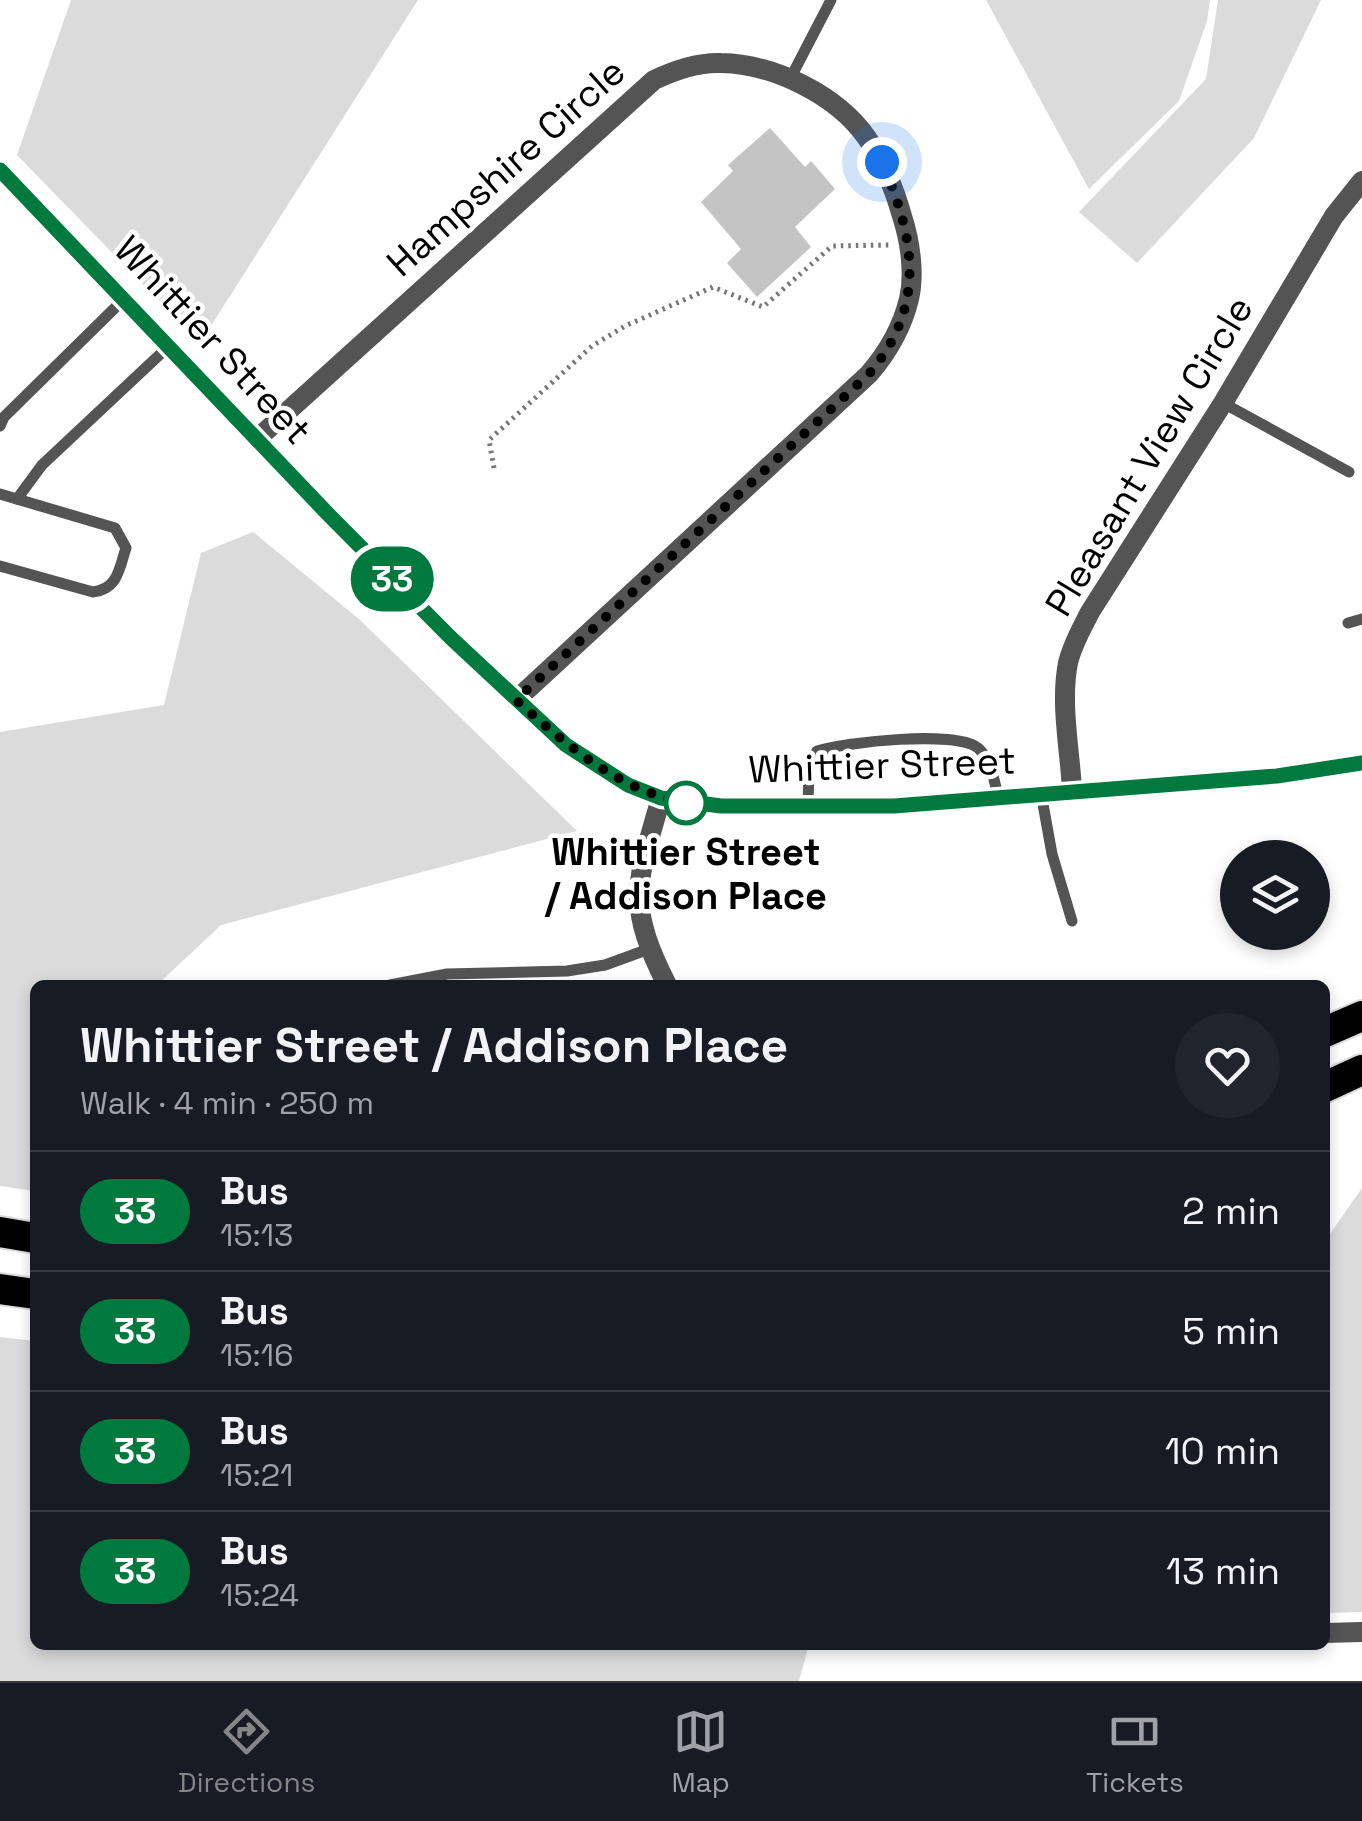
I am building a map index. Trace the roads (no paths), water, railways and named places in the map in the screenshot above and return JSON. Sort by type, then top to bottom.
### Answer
[{"type":"highway","points":[[1330,1030],[1362,1016]]},
{"type":"highway","points":[[1330,1085],[1362,1070]]},
{"type":"highway","points":[[0,1232],[30,1237]]},
{"type":"highway","points":[[0,1288],[30,1293]]},
{"type":"street","name":"Hampshire Circle","points":[[258,438],[654,80],[693,65],[743,65],[790,80],[844,113],[865,135],[882,162],[900,210],[910,256],[910,297],[888,351],[869,374],[516,700]]},
{"type":"street","name":"Whittier Street","points":[[0,170],[340,526],[516,700],[599,769],[661,798],[721,806],[808,808],[999,798],[1277,776],[1362,763]]},
{"type":"street","name":"Pleasant View Circle","points":[[1072,790],[1066,690],[1068,662],[1076,640],[1155,507],[1224,403],[1334,216],[1362,181]]},
{"type":"street","points":[[661,798],[637,895],[649,949],[664,980]]},
{"type":"street","points":[[1330,1633],[1362,1632]]},
{"type":"lane","points":[[790,80],[830,0]]},
{"type":"lane","points":[[0,426],[4,417],[125,298]]},
{"type":"lane","points":[[17,500],[42,464],[170,345]]},
{"type":"lane","points":[[1224,403],[1349,472]]},
{"type":"lane","points":[[0,494],[115,528],[126,548],[114,584],[94,592],[0,566]]},
{"type":"lane","points":[[1348,623],[1362,619]]},
{"type":"lane","points":[[808,808],[808,764],[817,752],[881,740],[964,740],[982,750],[999,798]]},
{"type":"lane","points":[[1041,793],[1052,854],[1072,921]]},
{"type":"lane","points":[[416,980],[447,974],[605,965],[649,949]]},
{"type":"place","name":"Whittier Street / Addison Place","points":[[686,803]]}]
